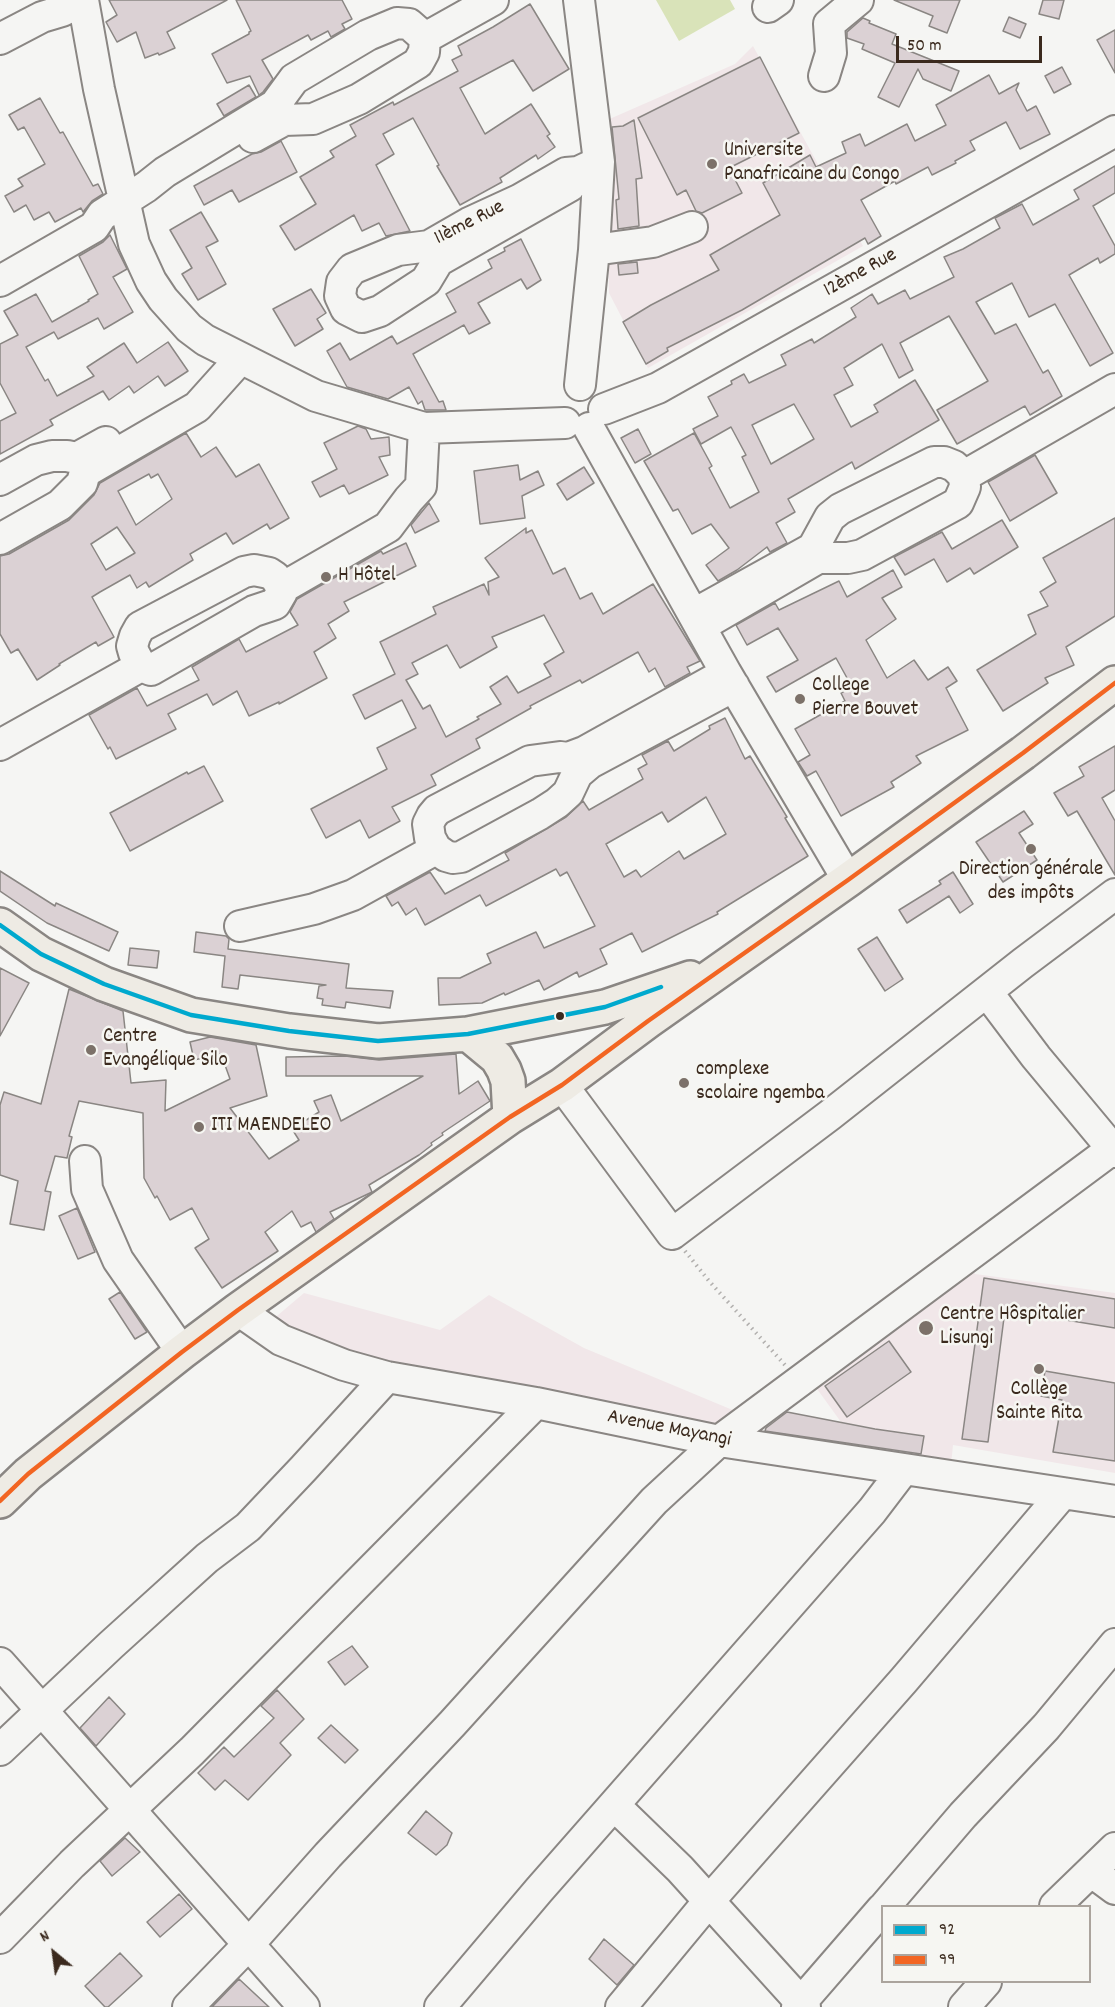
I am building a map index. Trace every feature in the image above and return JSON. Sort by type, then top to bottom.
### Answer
[{"type":"highway","points":[[0,1501],[28,1474],[238,1310],[510,1117],[562,1084],[848,880],[1023,753],[1115,682]]},
{"type":"highway","points":[[0,925],[41,954],[104,984],[191,1015],[289,1031],[378,1041],[468,1034],[605,1007],[726,966]]},
{"type":"highway","points":[[468,1034],[497,1058],[504,1070],[508,1082],[510,1117]]},
{"type":"street","name":"12ème Rue","points":[[62,11],[83,0],[99,89],[134,244],[162,299],[189,328],[205,340],[316,396],[417,426],[586,420],[658,388],[1115,131]]},
{"type":"street","points":[[425,38],[493,0]]},
{"type":"street","points":[[579,0],[594,250],[580,385]]},
{"type":"street","points":[[824,76],[831,52],[830,24],[858,0]]},
{"type":"street","points":[[0,39],[42,17],[62,11]]},
{"type":"street","points":[[0,54],[46,28],[62,11]]},
{"type":"street","points":[[0,258],[36,243],[89,213],[172,183],[280,113],[294,79],[368,35],[396,23],[409,24],[425,38]]},
{"type":"street","points":[[280,113],[313,120],[359,99],[418,63],[424,52],[425,38]]},
{"type":"street","points":[[434,253],[570,186],[588,167]]},
{"type":"street","points":[[0,281],[94,227],[124,201]]},
{"type":"street","points":[[594,250],[653,242],[692,227]]},
{"type":"street","name":"11ème Rue","points":[[398,250],[434,253],[426,281],[380,311],[362,317],[346,309],[340,296],[342,282],[352,269],[398,250]]},
{"type":"street","points":[[81,465],[197,407],[241,358]]},
{"type":"street","points":[[586,420],[601,396],[592,387],[580,385],[568,389],[560,399],[559,412],[586,420],[730,679],[848,880]]},
{"type":"street","points":[[964,476],[1115,389]]},
{"type":"street","points":[[278,583],[388,527],[422,486],[417,426]]},
{"type":"street","points":[[0,480],[36,460],[52,456],[67,456],[81,465]]},
{"type":"street","points":[[697,620],[816,553],[848,558],[862,555],[958,503],[965,487],[964,476],[954,466],[944,462],[934,462],[840,509],[830,517],[816,553]]},
{"type":"street","points":[[0,538],[60,505],[82,483],[81,465]]},
{"type":"street","points":[[244,572],[263,572],[278,583],[282,592],[275,604],[254,611],[150,670],[138,659],[132,646],[140,627],[244,572]]},
{"type":"street","points":[[0,726],[138,659]]},
{"type":"street","points":[[0,745],[138,659]]},
{"type":"street","points":[[573,766],[568,793],[540,814],[461,856],[453,858],[446,856],[433,844],[428,824],[437,810],[530,760],[560,757],[573,766],[590,763],[730,679]]},
{"type":"street","points":[[357,879],[433,844]]},
{"type":"street","points":[[240,926],[314,909],[353,895],[433,844]]},
{"type":"street","points":[[562,1084],[672,1234],[1115,894]]},
{"type":"street","points":[[188,2007],[248,1946],[328,1855],[452,1724],[654,1501],[719,1441],[1113,1151],[1036,1057],[987,992]]},
{"type":"street","points":[[85,1161],[87,1190],[118,1260],[182,1352]]},
{"type":"street","name":"Avenue Mayangi","points":[[238,1310],[281,1340],[344,1365],[387,1377],[536,1403],[719,1441],[1115,1501]]},
{"type":"street","points":[[0,1750],[207,1558],[248,1527],[387,1377]]},
{"type":"street","points":[[0,1938],[72,1864],[192,1751],[536,1403]]},
{"type":"street","points":[[440,2007],[872,1511],[904,1469]]},
{"type":"street","points":[[621,2007],[708,1902],[904,1680],[1063,1493]]},
{"type":"street","points":[[887,1905],[963,1815],[1046,1727],[1115,1644]]},
{"type":"street","points":[[0,1663],[304,2007]]},
{"type":"street","points":[[614,1805],[680,1869],[801,2006],[881,1912]]},
{"type":"street","points":[[1057,1905],[1103,1881],[1115,1848]]},
{"type":"street","points":[[964,2007],[985,1983]]},
{"type":"path","points":[[672,1234],[709,1281],[801,1381]]},
{"type":"shaded area","name":"Universite Panafricaine du Congo","points":[[753,46],[863,246],[648,368],[609,293],[605,121],[735,64]]},
{"type":"shaded area","name":"Collège Sainte Rita","points":[[968,1263],[975,1274],[1115,1293],[1115,1473],[953,1445],[951,1465],[863,1449],[867,1427],[841,1422],[812,1382]]},
{"type":"shaded area","points":[[304,1293],[440,1330],[489,1295],[584,1348],[735,1411],[711,1429],[389,1370],[271,1321]]},
{"type":"green space","points":[[656,0],[730,0],[735,9],[679,41]]},
{"type":"building","points":[[109,0],[227,0],[167,32],[175,48],[145,58],[136,32],[117,42],[106,22],[117,15]]},
{"type":"building","points":[[236,0],[342,0],[352,19],[342,24],[345,29],[331,37],[328,31],[311,40],[308,35],[262,60],[273,79],[259,95],[250,76],[227,83],[212,54],[251,31]]},
{"type":"building","points":[[894,0],[960,0],[947,33],[929,26],[933,16]]},
{"type":"building","points":[[1043,0],[1064,0],[1059,19],[1039,14]]},
{"type":"building","points":[[530,4],[569,69],[533,91],[513,60],[460,88],[485,134],[531,104],[550,134],[547,136],[555,147],[538,159],[536,155],[500,178],[502,182],[460,205],[413,118],[383,134],[394,154],[376,165],[410,231],[386,236],[379,223],[362,231],[354,215],[295,250],[280,226],[316,204],[300,177],[334,157],[330,151],[356,136],[350,125],[458,71],[452,60],[462,55],[458,46]]},
{"type":"building","points":[[1009,17],[1026,24],[1020,38],[1003,31]]},
{"type":"building","points":[[863,18],[870,21],[869,23],[896,34],[892,44],[959,71],[951,91],[923,79],[918,69],[899,107],[878,97],[895,63],[862,49],[864,44],[847,38],[847,32]]},
{"type":"building","points":[[1115,30],[1115,73],[1097,40]]},
{"type":"building","points":[[760,57],[799,133],[729,168],[742,193],[702,213],[696,211],[686,190],[677,195],[638,118]]},
{"type":"building","points":[[1062,67],[1071,84],[1054,93],[1045,76]]},
{"type":"building","points":[[989,75],[999,94],[1019,83],[1016,90],[1027,111],[1036,106],[1050,134],[1020,149],[1006,122],[970,141],[975,150],[955,161],[956,163],[932,175],[928,167],[896,184],[895,181],[861,200],[881,236],[868,244],[865,238],[742,310],[667,348],[668,351],[646,364],[623,322],[719,270],[710,255],[780,215],[763,183],[810,155],[816,167],[846,153],[842,142],[860,134],[865,146],[907,124],[915,141],[946,125],[936,105]]},
{"type":"building","points":[[249,85],[256,97],[224,116],[217,104]]},
{"type":"building","points":[[40,98],[60,133],[63,132],[93,186],[98,184],[103,194],[92,201],[83,212],[81,208],[55,222],[49,212],[34,220],[26,205],[14,212],[5,196],[23,186],[18,179],[45,164],[24,127],[18,130],[9,115]]},
{"type":"building","points":[[634,120],[642,178],[636,179],[639,226],[618,229],[616,200],[619,199],[612,127],[623,126]]},
{"type":"building","points":[[281,141],[297,172],[239,202],[232,190],[204,205],[194,186]]},
{"type":"building","points":[[1115,166],[1115,193],[1093,206],[1115,246],[1115,254],[1100,263],[1098,258],[1069,275],[1113,353],[1090,366],[1055,304],[1029,317],[1012,283],[976,302],[995,334],[1016,324],[1043,373],[1048,370],[1062,396],[1030,415],[1025,406],[957,444],[937,410],[988,381],[949,316],[900,343],[913,370],[899,378],[882,344],[844,368],[853,385],[834,395],[851,427],[878,412],[874,405],[915,380],[939,420],[855,469],[852,462],[788,499],[795,512],[776,523],[787,543],[770,552],[767,547],[718,581],[706,565],[729,548],[711,524],[692,534],[678,509],[673,511],[644,461],[694,433],[712,466],[709,468],[730,508],[759,492],[742,457],[746,455],[731,427],[701,444],[693,429],[718,416],[708,397],[732,384],[731,381],[744,374],[749,383],[786,365],[781,355],[812,339],[814,343],[856,317],[851,308],[872,294],[878,304],[905,290],[910,299],[954,277],[944,257],[1000,228],[995,218],[1022,204],[1033,225],[1079,199],[1074,190]],"holes":[[[794,404],[814,439],[771,464],[752,425]]]},
{"type":"building","points":[[201,212],[218,241],[206,247],[226,284],[198,300],[182,274],[192,268],[170,230]]},
{"type":"building","points":[[110,235],[127,269],[113,277],[133,312],[104,329],[98,318],[58,339],[54,332],[26,347],[45,381],[48,379],[57,396],[94,376],[87,367],[124,343],[137,363],[168,342],[188,371],[165,386],[158,376],[134,393],[129,386],[109,400],[103,391],[50,420],[53,425],[0,454],[0,421],[16,413],[0,383],[0,344],[18,335],[4,311],[36,294],[52,322],[89,301],[98,294],[79,256],[103,242]]},
{"type":"building","points":[[521,239],[541,280],[527,289],[521,279],[478,303],[490,323],[469,334],[464,325],[413,354],[439,402],[443,401],[446,410],[425,410],[422,401],[418,404],[409,387],[388,399],[347,387],[327,351],[340,343],[350,360],[392,336],[397,344],[456,312],[446,294],[492,268],[488,260]]},
{"type":"building","points":[[637,262],[638,273],[619,275],[618,264]]},
{"type":"building","points":[[311,289],[326,313],[317,319],[323,329],[295,346],[273,309]]},
{"type":"building","points":[[358,426],[366,429],[371,439],[389,437],[390,455],[379,457],[388,475],[349,494],[344,485],[320,497],[312,482],[337,469],[324,443]]},
{"type":"building","points":[[638,429],[651,454],[635,463],[621,438]]},
{"type":"building","points":[[186,433],[201,457],[216,447],[236,477],[259,464],[289,518],[270,529],[267,524],[233,544],[226,533],[190,554],[193,560],[149,587],[146,582],[137,588],[130,575],[92,597],[114,637],[98,646],[96,642],[37,680],[18,649],[11,653],[0,634],[0,556],[9,554],[69,520],[94,495],[100,483]],"holes":[[[149,474],[151,478],[158,474],[172,499],[136,525],[118,491]],[[117,527],[135,553],[106,570],[91,544]]]},
{"type":"building","points":[[1035,455],[1057,493],[1010,521],[988,482]]},
{"type":"building","points":[[518,465],[520,480],[538,471],[544,485],[522,496],[525,518],[480,524],[474,471]]},
{"type":"building","points":[[584,467],[594,483],[567,500],[557,484]]},
{"type":"building","points":[[429,503],[439,521],[415,533],[411,525]]},
{"type":"building","points":[[1115,518],[1115,616],[1066,647],[1074,665],[1045,678],[1048,683],[1003,711],[977,670],[1036,634],[1028,615],[1048,606],[1040,592],[1056,582],[1043,558]]},
{"type":"building","points":[[1002,520],[1018,547],[974,574],[970,568],[947,582],[934,559],[905,575],[894,557],[942,532],[952,549]]},
{"type":"building","points":[[526,528],[526,533],[532,530],[553,574],[565,568],[580,599],[592,593],[603,614],[653,584],[700,661],[687,667],[690,673],[665,687],[655,668],[649,672],[638,652],[582,683],[580,680],[530,706],[531,708],[476,739],[480,748],[431,775],[436,785],[392,807],[400,821],[369,838],[360,820],[326,838],[311,809],[387,769],[377,748],[416,728],[402,700],[365,719],[353,695],[395,674],[380,642],[436,614],[433,607],[484,584],[489,595],[488,582],[499,577],[485,558]],"holes":[[[544,615],[564,652],[544,664],[551,676],[518,693],[507,676],[490,687],[501,704],[446,737],[430,705],[423,709],[406,680],[418,674],[412,663],[447,645],[460,668],[497,647],[492,637]]]},
{"type":"building","points":[[406,543],[416,566],[344,602],[349,611],[328,624],[336,638],[314,652],[327,678],[279,704],[279,702],[249,716],[237,691],[213,705],[207,694],[168,714],[176,729],[116,759],[110,747],[108,749],[89,715],[137,688],[147,706],[199,680],[192,667],[239,639],[246,652],[298,625],[290,612],[297,599],[381,551],[383,554]]},
{"type":"building","points":[[893,570],[902,587],[882,598],[896,619],[866,640],[887,678],[914,660],[928,680],[948,667],[957,681],[946,688],[968,730],[916,756],[921,763],[891,782],[894,787],[841,816],[816,771],[807,776],[798,762],[810,755],[795,729],[845,701],[841,693],[852,687],[836,658],[776,692],[767,677],[798,660],[778,628],[747,645],[736,625],[775,603],[779,610],[839,581],[847,597]]},
{"type":"building","points":[[725,718],[745,759],[750,756],[808,856],[717,912],[718,914],[642,952],[632,933],[600,949],[607,964],[579,977],[577,972],[544,990],[539,980],[482,1003],[439,1005],[438,978],[460,978],[491,963],[487,954],[536,932],[544,948],[595,926],[567,872],[560,876],[556,869],[486,906],[480,895],[425,925],[416,908],[406,915],[398,902],[392,906],[386,896],[430,872],[445,894],[509,860],[505,853],[566,817],[583,801],[589,810],[643,779],[638,769],[647,764],[642,755],[668,741],[674,751],[710,729],[709,726]],"holes":[[[706,797],[726,834],[684,859],[679,851],[641,877],[636,870],[624,877],[606,844],[662,812],[668,822]]]},
{"type":"building","points":[[1115,746],[1115,790],[1102,798],[1115,821],[1115,875],[1077,811],[1068,816],[1054,793],[1084,776],[1079,767]]},
{"type":"building","points":[[204,766],[223,801],[130,851],[110,813],[187,772],[188,774]]},
{"type":"building","points":[[1024,811],[1033,824],[1019,833],[1037,860],[1003,882],[976,842]]},
{"type":"building","points":[[0,871],[55,906],[56,903],[118,932],[109,951],[47,923],[0,891]]},
{"type":"building","points":[[953,872],[973,904],[960,913],[949,896],[907,923],[899,910],[941,884],[939,881]]},
{"type":"building","points":[[196,932],[226,936],[229,939],[228,949],[349,964],[346,988],[393,991],[390,1008],[346,1002],[345,1008],[322,1005],[323,999],[317,998],[319,986],[326,985],[240,975],[238,989],[222,987],[225,956],[194,952]]},
{"type":"building","points":[[877,937],[903,979],[885,991],[858,949]]},
{"type":"building","points":[[130,948],[159,951],[157,968],[128,965]]},
{"type":"building","points":[[0,968],[29,983],[0,1036]]},
{"type":"building","points":[[69,989],[123,1011],[131,1083],[166,1080],[165,1111],[230,1079],[221,1054],[194,1060],[190,1042],[210,1037],[256,1045],[267,1096],[230,1108],[269,1159],[299,1140],[292,1129],[319,1112],[314,1101],[331,1095],[341,1121],[423,1076],[286,1076],[286,1057],[345,1056],[379,1060],[456,1054],[459,1094],[478,1081],[490,1101],[442,1133],[443,1135],[419,1155],[369,1185],[372,1192],[330,1212],[334,1219],[316,1232],[311,1222],[301,1227],[292,1211],[265,1232],[278,1251],[222,1288],[195,1248],[209,1239],[192,1208],[170,1220],[144,1178],[143,1113],[79,1101],[69,1136],[72,1137],[67,1158],[55,1156],[45,1191],[51,1192],[44,1230],[10,1224],[18,1181],[0,1175],[0,1105],[4,1092],[41,1104]]},
{"type":"building","points":[[77,1208],[95,1252],[78,1259],[59,1216]]},
{"type":"building","points":[[984,1278],[1115,1299],[1115,1328],[1005,1310],[988,1442],[962,1439]]},
{"type":"building","points":[[120,1292],[147,1332],[135,1339],[109,1299]]},
{"type":"building","points":[[889,1341],[911,1372],[847,1417],[825,1386]]},
{"type":"building","points":[[1045,1371],[1115,1383],[1115,1461],[1053,1452],[1062,1400],[1041,1396]]},
{"type":"building","points":[[787,1412],[924,1436],[921,1454],[765,1431]]},
{"type":"building","points":[[352,1646],[368,1667],[345,1685],[328,1662]]},
{"type":"building","points":[[277,1690],[304,1719],[280,1743],[291,1755],[248,1800],[225,1780],[215,1790],[198,1773],[224,1747],[234,1757],[274,1718],[261,1706]]},
{"type":"building","points":[[109,1697],[125,1714],[96,1746],[80,1728]]},
{"type":"building","points":[[331,1725],[358,1750],[345,1763],[318,1738]]},
{"type":"building","points":[[426,1811],[452,1833],[447,1845],[436,1855],[408,1833]]},
{"type":"building","points":[[125,1838],[140,1852],[112,1876],[100,1861]]},
{"type":"building","points":[[179,1894],[192,1909],[160,1937],[147,1922]]},
{"type":"building","points":[[604,1939],[634,1965],[617,1985],[589,1959]]},
{"type":"building","points":[[120,1953],[142,1976],[108,2007],[105,2007],[85,1986]]},
{"type":"building","points":[[239,1979],[269,2007],[212,2007]]},
{"type":"transit line","name":"99","points":[[0,1501],[28,1474],[238,1310],[510,1117],[562,1085],[1023,753],[1115,683]]},
{"type":"transit line","name":"92","points":[[0,925],[41,954],[104,984],[191,1015],[289,1031],[378,1041],[468,1034],[605,1007],[661,987]]},
{"type":"place","name":"Universite Panafricaine du Congo","points":[[712,164]]},
{"type":"place","name":"H Hôtel","points":[[326,577]]},
{"type":"place","name":"College Pierre Bouvet","points":[[800,699]]},
{"type":"place","name":"Direction générale des impôts","points":[[1031,849]]},
{"type":"place","name":"Centre Evangélique Silo","points":[[91,1050]]},
{"type":"place","name":"complexe scolaire ngemba","points":[[684,1083]]},
{"type":"place","name":"ITI MAENDELEO","points":[[199,1127]]},
{"type":"place","name":"Centre Hôspitalier Lisungi","points":[[926,1328]]},
{"type":"place","name":"Collège Sainte Rita","points":[[1039,1369]]}]
